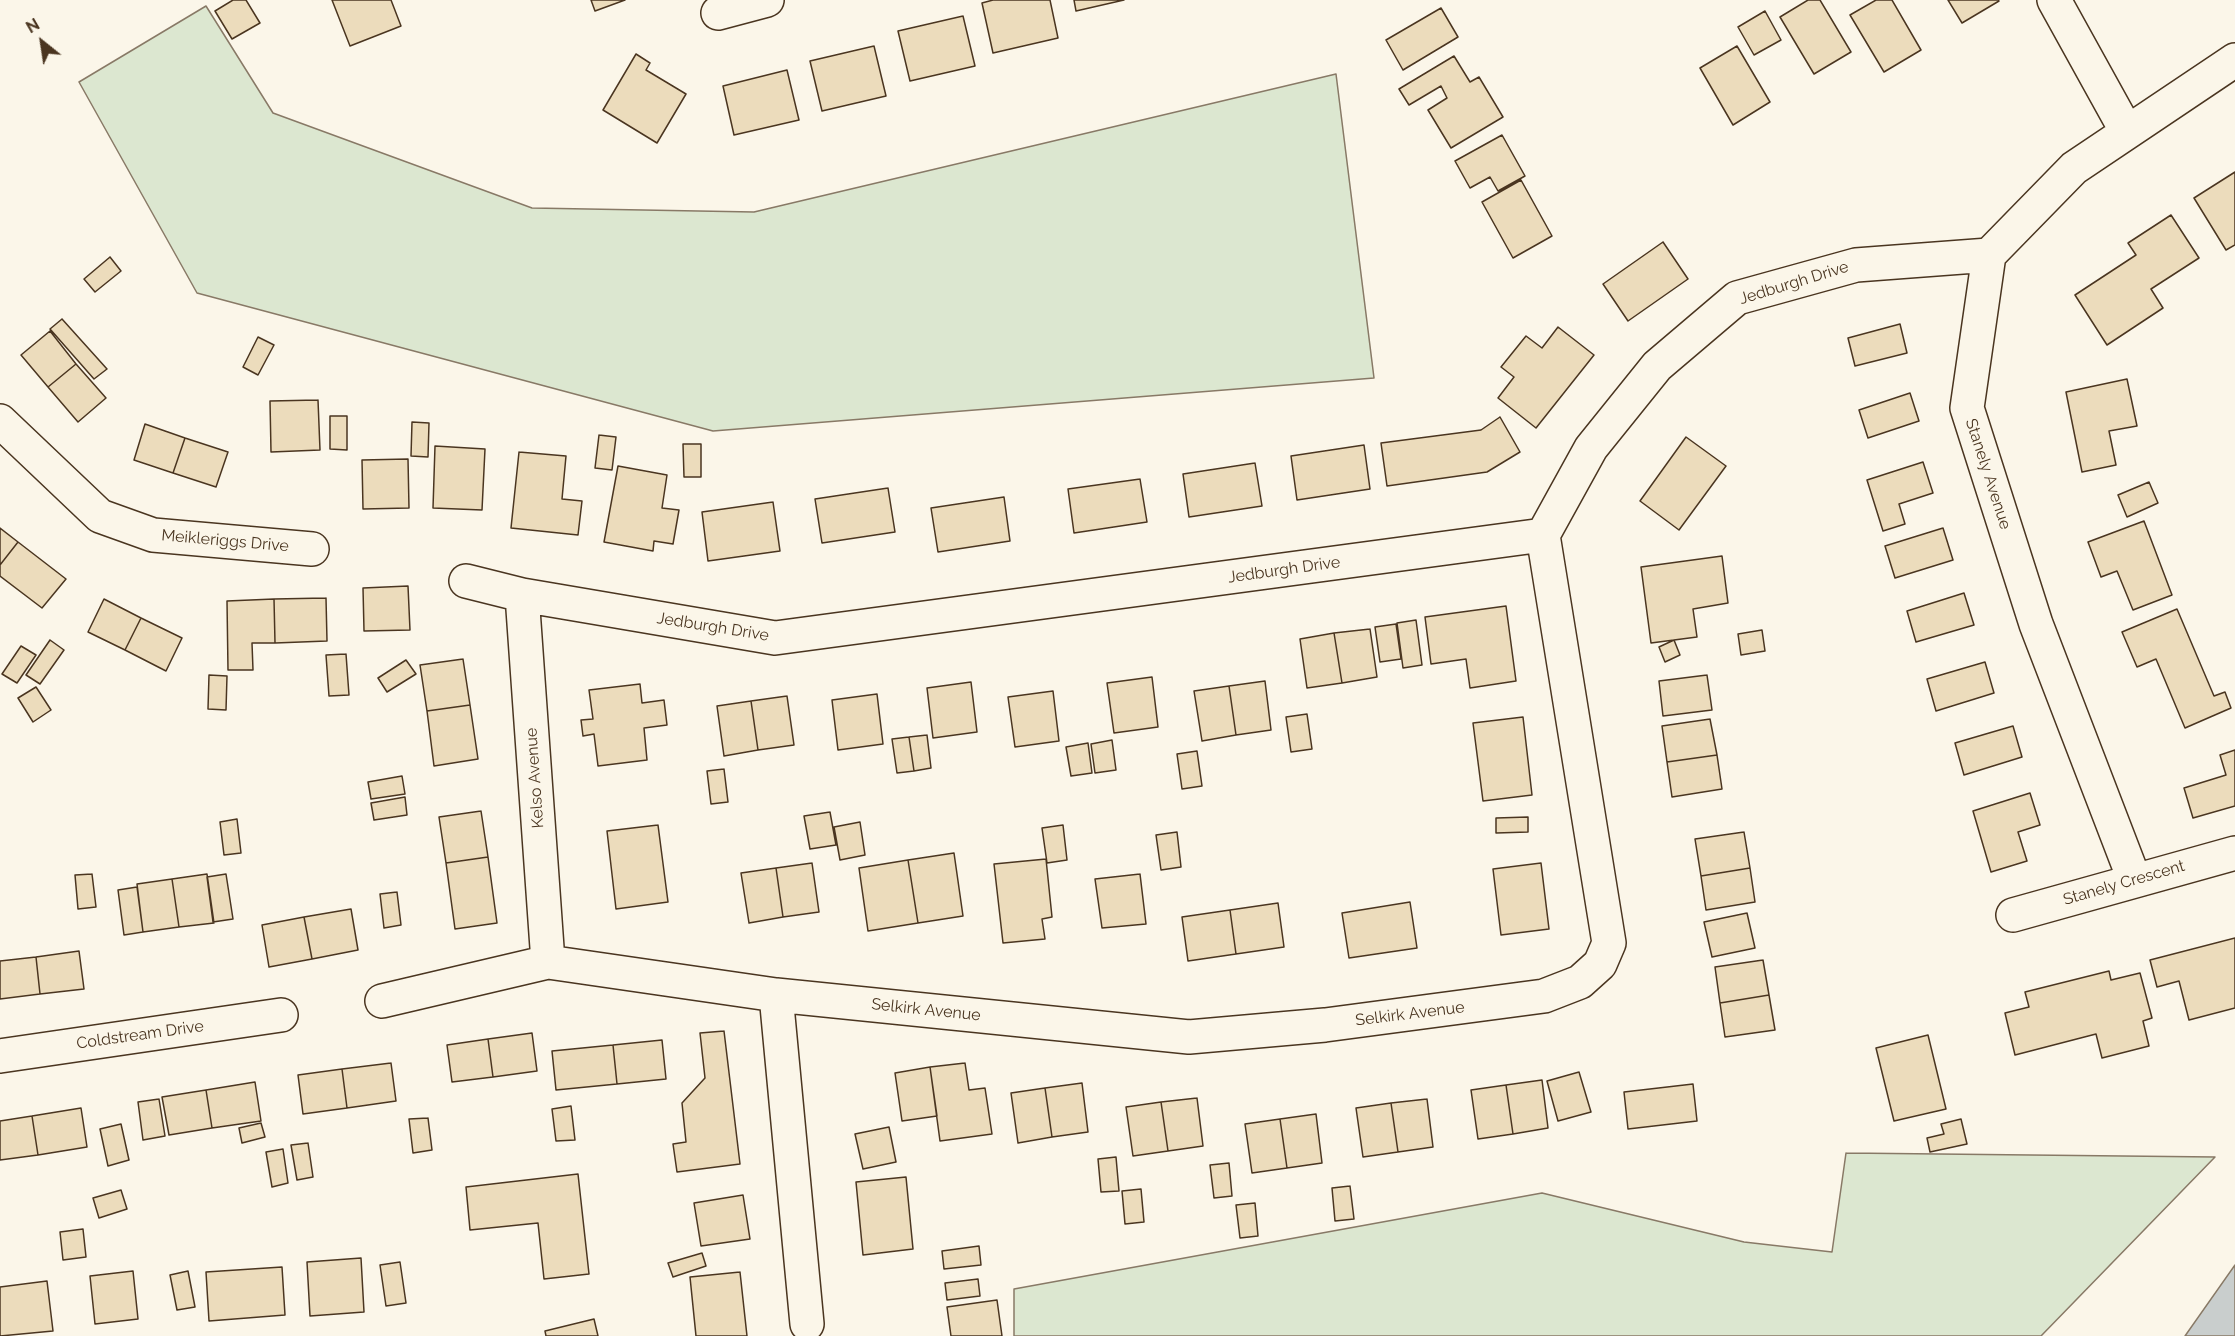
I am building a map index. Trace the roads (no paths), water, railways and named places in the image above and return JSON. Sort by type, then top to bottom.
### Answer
[{"type":"street","points":[[718,14],[767,0]]},
{"type":"street","points":[[2054,0],[2127,132]]},
{"type":"street","points":[[1989,255],[2074,168],[2235,60]]},
{"type":"street","name":"Jedburgh Drive","points":[[466,581],[522,595],[775,638],[1543,535],[1591,448],[1657,366],[1737,298],[1856,265],[1989,255]]},
{"type":"street","name":"Stanely Avenue","points":[[1989,255],[1967,408],[2036,624],[2134,879]]},
{"type":"street","name":"Meikleriggs Drive","points":[[0,421],[99,516],[153,535],[312,549]]},
{"type":"street","name":"Selkirk Avenue","points":[[382,1001],[548,962],[776,995],[1189,1037],[1325,1025],[1544,996],[1580,982],[1600,964],[1610,943],[1543,535]]},
{"type":"street","name":"Kelso Avenue","points":[[522,595],[548,962]]},
{"type":"street","name":"Stanely Crescent","points":[[2013,915],[2134,879],[2235,853]]},
{"type":"street","points":[[776,995],[807,1324]]},
{"type":"street","name":"Coldstream Drive","points":[[0,1056],[280,1015]]}]
